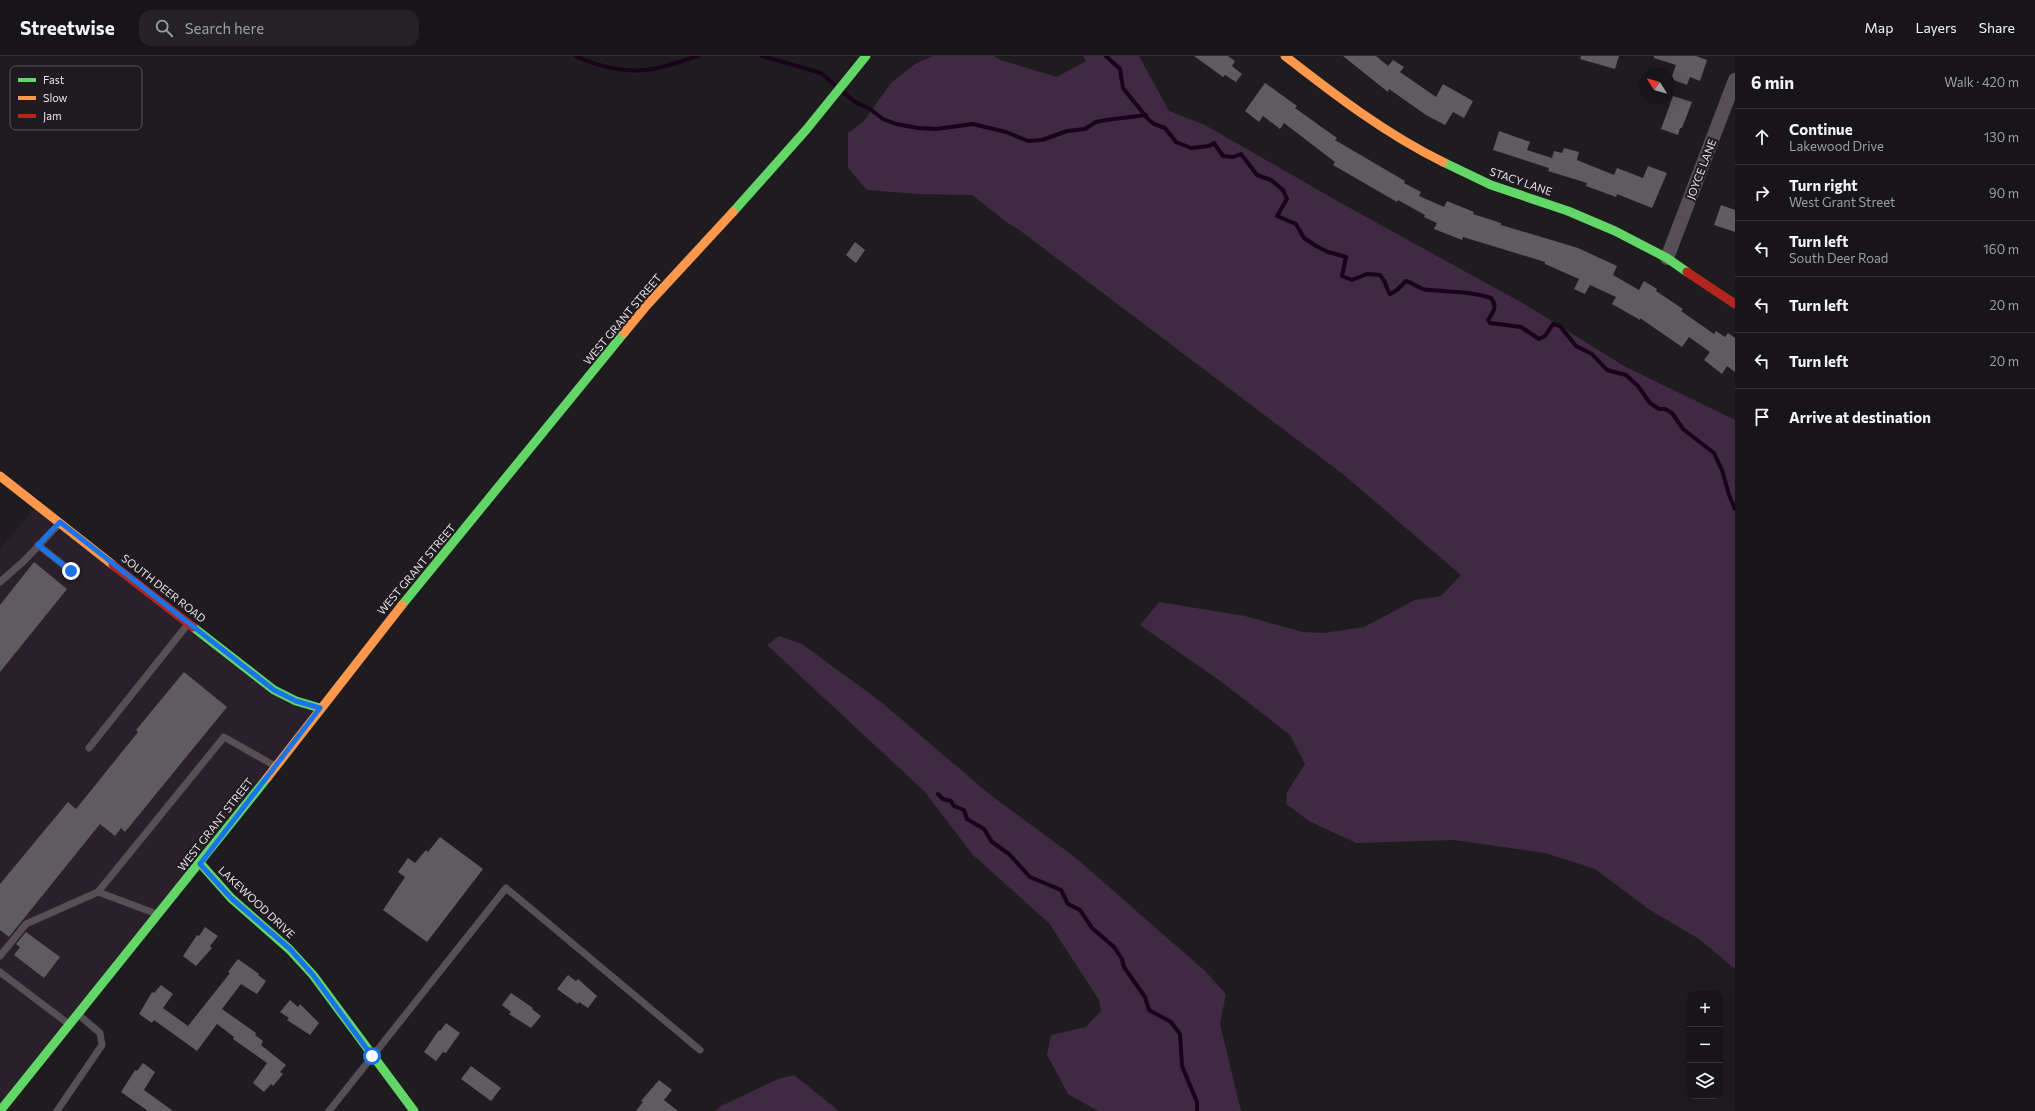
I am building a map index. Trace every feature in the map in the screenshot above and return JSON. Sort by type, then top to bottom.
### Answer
[{"type":"street","name":"WEST GRANT STREET","points":[[0,1111],[4,1099],[70,1025],[157,914],[200,864],[320,708],[648,304],[736,209],[806,130],[866,56]]},
{"type":"street","name":"STACY LANE","points":[[1285,56],[1349,104],[1411,146],[1497,188],[1588,219],[1667,258],[1735,304]]},
{"type":"street","name":"JOYCE LANE","points":[[1667,258],[1735,80]]},
{"type":"street","name":"SOUTH DEER ROAD","points":[[0,476],[189,622],[274,690],[296,701],[320,708]]},
{"type":"street","name":"LAKEWOOD DRIVE","points":[[200,864],[231,898],[290,949],[313,975],[414,1111]]},
{"type":"lane","points":[[0,582],[60,522]]},
{"type":"lane","points":[[38,545],[71,571]]},
{"type":"lane","points":[[89,748],[189,622]]},
{"type":"lane","points":[[0,956],[26,924],[98,892],[224,737],[275,766]]},
{"type":"lane","points":[[329,1111],[506,888],[700,1050]]},
{"type":"lane","points":[[98,892],[157,914]]},
{"type":"lane","points":[[0,972],[70,1025]]},
{"type":"lane","points":[[57,1111],[102,1045],[100,1033],[78,1015]]},
{"type":"shaded area","points":[[933,56],[994,56],[1000,60],[1057,77],[1086,61],[1083,56],[1139,56],[1169,111],[1205,125],[1339,202],[1526,305],[1624,366],[1735,420],[1735,969],[1699,939],[1650,910],[1595,869],[1545,853],[1454,840],[1356,843],[1309,821],[1286,804],[1287,792],[1305,764],[1290,735],[1223,683],[1140,625],[1159,602],[1245,616],[1303,632],[1324,633],[1364,627],[1415,600],[1441,596],[1461,575],[1344,475],[972,195],[918,194],[867,190],[848,168],[848,133],[863,122],[891,83],[915,64]]},
{"type":"shaded area","points":[[37,505],[274,690],[320,708],[0,1111],[0,549]]},
{"type":"shaded area","points":[[779,636],[802,644],[880,701],[988,793],[1076,858],[1205,971],[1226,994],[1220,1024],[1241,1111],[1098,1111],[1068,1094],[1047,1055],[1051,1035],[1086,1027],[1101,1011],[1099,1000],[1049,923],[973,855],[924,791],[767,645]]},
{"type":"shaded area","points":[[794,1075],[839,1111],[715,1111],[721,1106],[778,1079]]},
{"type":"building","points":[[1194,56],[1228,56],[1235,61],[1232,66],[1242,74],[1236,82],[1225,75],[1223,77]]},
{"type":"building","points":[[1343,56],[1376,56],[1388,66],[1393,60],[1404,67],[1400,72],[1436,97],[1443,84],[1473,101],[1464,118],[1453,112],[1445,125],[1426,115],[1389,89],[1388,92]]},
{"type":"building","points":[[1581,56],[1619,56],[1615,69],[1580,59]]},
{"type":"building","points":[[1654,56],[1696,56],[1707,60],[1700,81],[1690,77],[1687,85],[1675,80],[1676,65],[1654,58]]},
{"type":"building","points":[[1265,83],[1297,106],[1295,108],[1337,138],[1335,140],[1405,181],[1404,183],[1421,192],[1419,196],[1444,207],[1447,201],[1474,212],[1473,214],[1501,223],[1501,225],[1578,248],[1617,266],[1613,275],[1639,290],[1644,281],[1683,309],[1681,311],[1714,334],[1716,331],[1725,337],[1728,333],[1735,338],[1735,372],[1727,366],[1722,374],[1704,360],[1710,352],[1689,337],[1682,347],[1640,318],[1640,320],[1612,304],[1616,297],[1590,285],[1585,294],[1574,289],[1579,279],[1545,264],[1545,262],[1463,237],[1462,240],[1434,229],[1437,223],[1333,165],[1335,162],[1284,123],[1280,129],[1263,116],[1259,122],[1245,111]]},
{"type":"building","points":[[1675,97],[1692,102],[1678,135],[1661,129],[1670,104],[1675,104]]},
{"type":"building","points":[[1499,131],[1530,142],[1527,150],[1552,158],[1554,151],[1562,153],[1564,148],[1579,152],[1577,160],[1614,175],[1617,168],[1643,178],[1648,166],[1667,173],[1652,208],[1617,194],[1616,197],[1586,186],[1587,183],[1548,171],[1549,168],[1493,150]]},
{"type":"building","points":[[1721,205],[1735,210],[1735,232],[1714,225]]},
{"type":"building","points":[[855,242],[865,250],[856,263],[846,255]]},
{"type":"building","points":[[34,562],[67,589],[0,672],[0,605]]},
{"type":"building","points":[[184,672],[227,707],[125,832],[121,828],[115,836],[100,824],[9,937],[0,930],[0,884],[68,802],[76,809],[138,732],[136,730]]},
{"type":"building","points":[[440,837],[483,869],[427,942],[383,910],[405,877],[398,872],[408,858],[415,863],[426,850],[428,852]]},
{"type":"building","points":[[205,927],[218,936],[210,946],[212,948],[196,966],[183,956],[197,935],[199,936]]},
{"type":"building","points":[[26,932],[60,957],[44,978],[14,955],[20,947],[16,944]]},
{"type":"building","points":[[238,959],[266,981],[257,994],[241,984],[222,1009],[256,1033],[255,1035],[263,1041],[261,1045],[286,1065],[280,1072],[283,1074],[273,1086],[271,1084],[264,1092],[253,1083],[267,1063],[233,1039],[234,1037],[217,1024],[197,1051],[154,1020],[152,1023],[139,1014],[152,992],[154,993],[161,985],[173,994],[163,1008],[188,1026],[230,973],[228,972]]},
{"type":"building","points":[[568,975],[576,981],[578,979],[597,996],[588,1008],[579,1002],[578,1004],[557,989]]},
{"type":"building","points":[[511,993],[533,1008],[532,1009],[541,1016],[531,1028],[509,1014],[511,1012],[502,1005]]},
{"type":"building","points":[[290,1000],[298,1007],[300,1004],[319,1023],[310,1035],[287,1020],[289,1018],[280,1012]]},
{"type":"building","points":[[446,1023],[460,1033],[446,1053],[443,1052],[436,1061],[424,1052],[439,1030],[440,1031]]},
{"type":"building","points":[[143,1063],[155,1072],[144,1090],[173,1111],[148,1111],[121,1092],[135,1070],[137,1071]]},
{"type":"building","points":[[471,1066],[501,1088],[491,1101],[461,1079]]},
{"type":"building","points":[[659,1080],[672,1090],[664,1100],[678,1111],[636,1111],[643,1102],[641,1101]]},
{"type":"waterway","points":[[576,56],[609,68],[627,70],[658,68],[698,56]]},
{"type":"waterway","points":[[762,56],[821,73],[836,86]]},
{"type":"waterway","points":[[1106,56],[1120,69],[1123,88],[1148,119],[1154,124],[1165,128],[1176,142],[1191,148],[1209,146],[1214,143],[1223,156],[1233,157],[1241,154],[1257,175],[1271,180],[1283,190],[1287,199],[1277,216],[1296,224],[1304,238],[1316,246],[1328,252],[1346,257],[1342,276],[1352,280],[1367,274],[1380,275],[1390,294],[1397,290],[1406,281],[1426,290],[1468,293],[1491,298],[1494,307],[1488,320],[1490,323],[1521,327],[1539,339],[1545,336],[1553,324],[1560,326],[1576,346],[1592,354],[1607,370],[1626,375],[1638,386],[1650,403],[1659,409],[1665,409],[1672,413],[1683,429],[1714,453],[1722,470],[1729,495],[1735,509]]},
{"type":"waterway","points":[[844,93],[855,102],[870,109],[883,119],[896,124],[918,128],[936,129],[973,124],[1006,132],[1028,141],[1042,140],[1067,131],[1085,129],[1096,122],[1146,115]]},
{"type":"waterway","points":[[938,794],[943,799],[951,801],[954,806],[964,810],[967,819],[984,829],[992,842],[1009,854],[1030,877],[1061,890],[1068,904],[1080,910],[1092,928],[1114,947],[1122,959],[1124,967],[1145,997],[1149,1010],[1171,1022],[1180,1034],[1182,1066],[1197,1102],[1197,1111]]},
{"type":"traffic: fast","points":[[733,212],[806,130],[866,56]]},
{"type":"traffic: fast","points":[[1443,162],[1491,185],[1568,211],[1615,231],[1667,258],[1687,272]]},
{"type":"traffic: fast","points":[[402,605],[624,333]]},
{"type":"traffic: fast","points":[[193,627],[274,690],[296,701],[320,708]]},
{"type":"traffic: fast","points":[[0,1111],[267,778]]},
{"type":"traffic: fast","points":[[200,863],[231,898],[289,949],[313,975],[414,1111]]},
{"type":"traffic: slow","points":[[1285,56],[1361,113],[1401,139],[1443,162]]},
{"type":"traffic: slow","points":[[624,333],[648,304],[733,212]]},
{"type":"traffic: slow","points":[[0,476],[113,565]]},
{"type":"traffic: slow","points":[[267,778],[402,605]]},
{"type":"traffic: jam","points":[[1687,272],[1735,304]]},
{"type":"traffic: jam","points":[[113,565],[193,627]]},
{"type":"route","points":[[71,571],[38,545],[60,522],[274,690],[296,701],[320,708],[200,864],[231,898],[277,936],[290,949],[313,975],[372,1056]]}]
